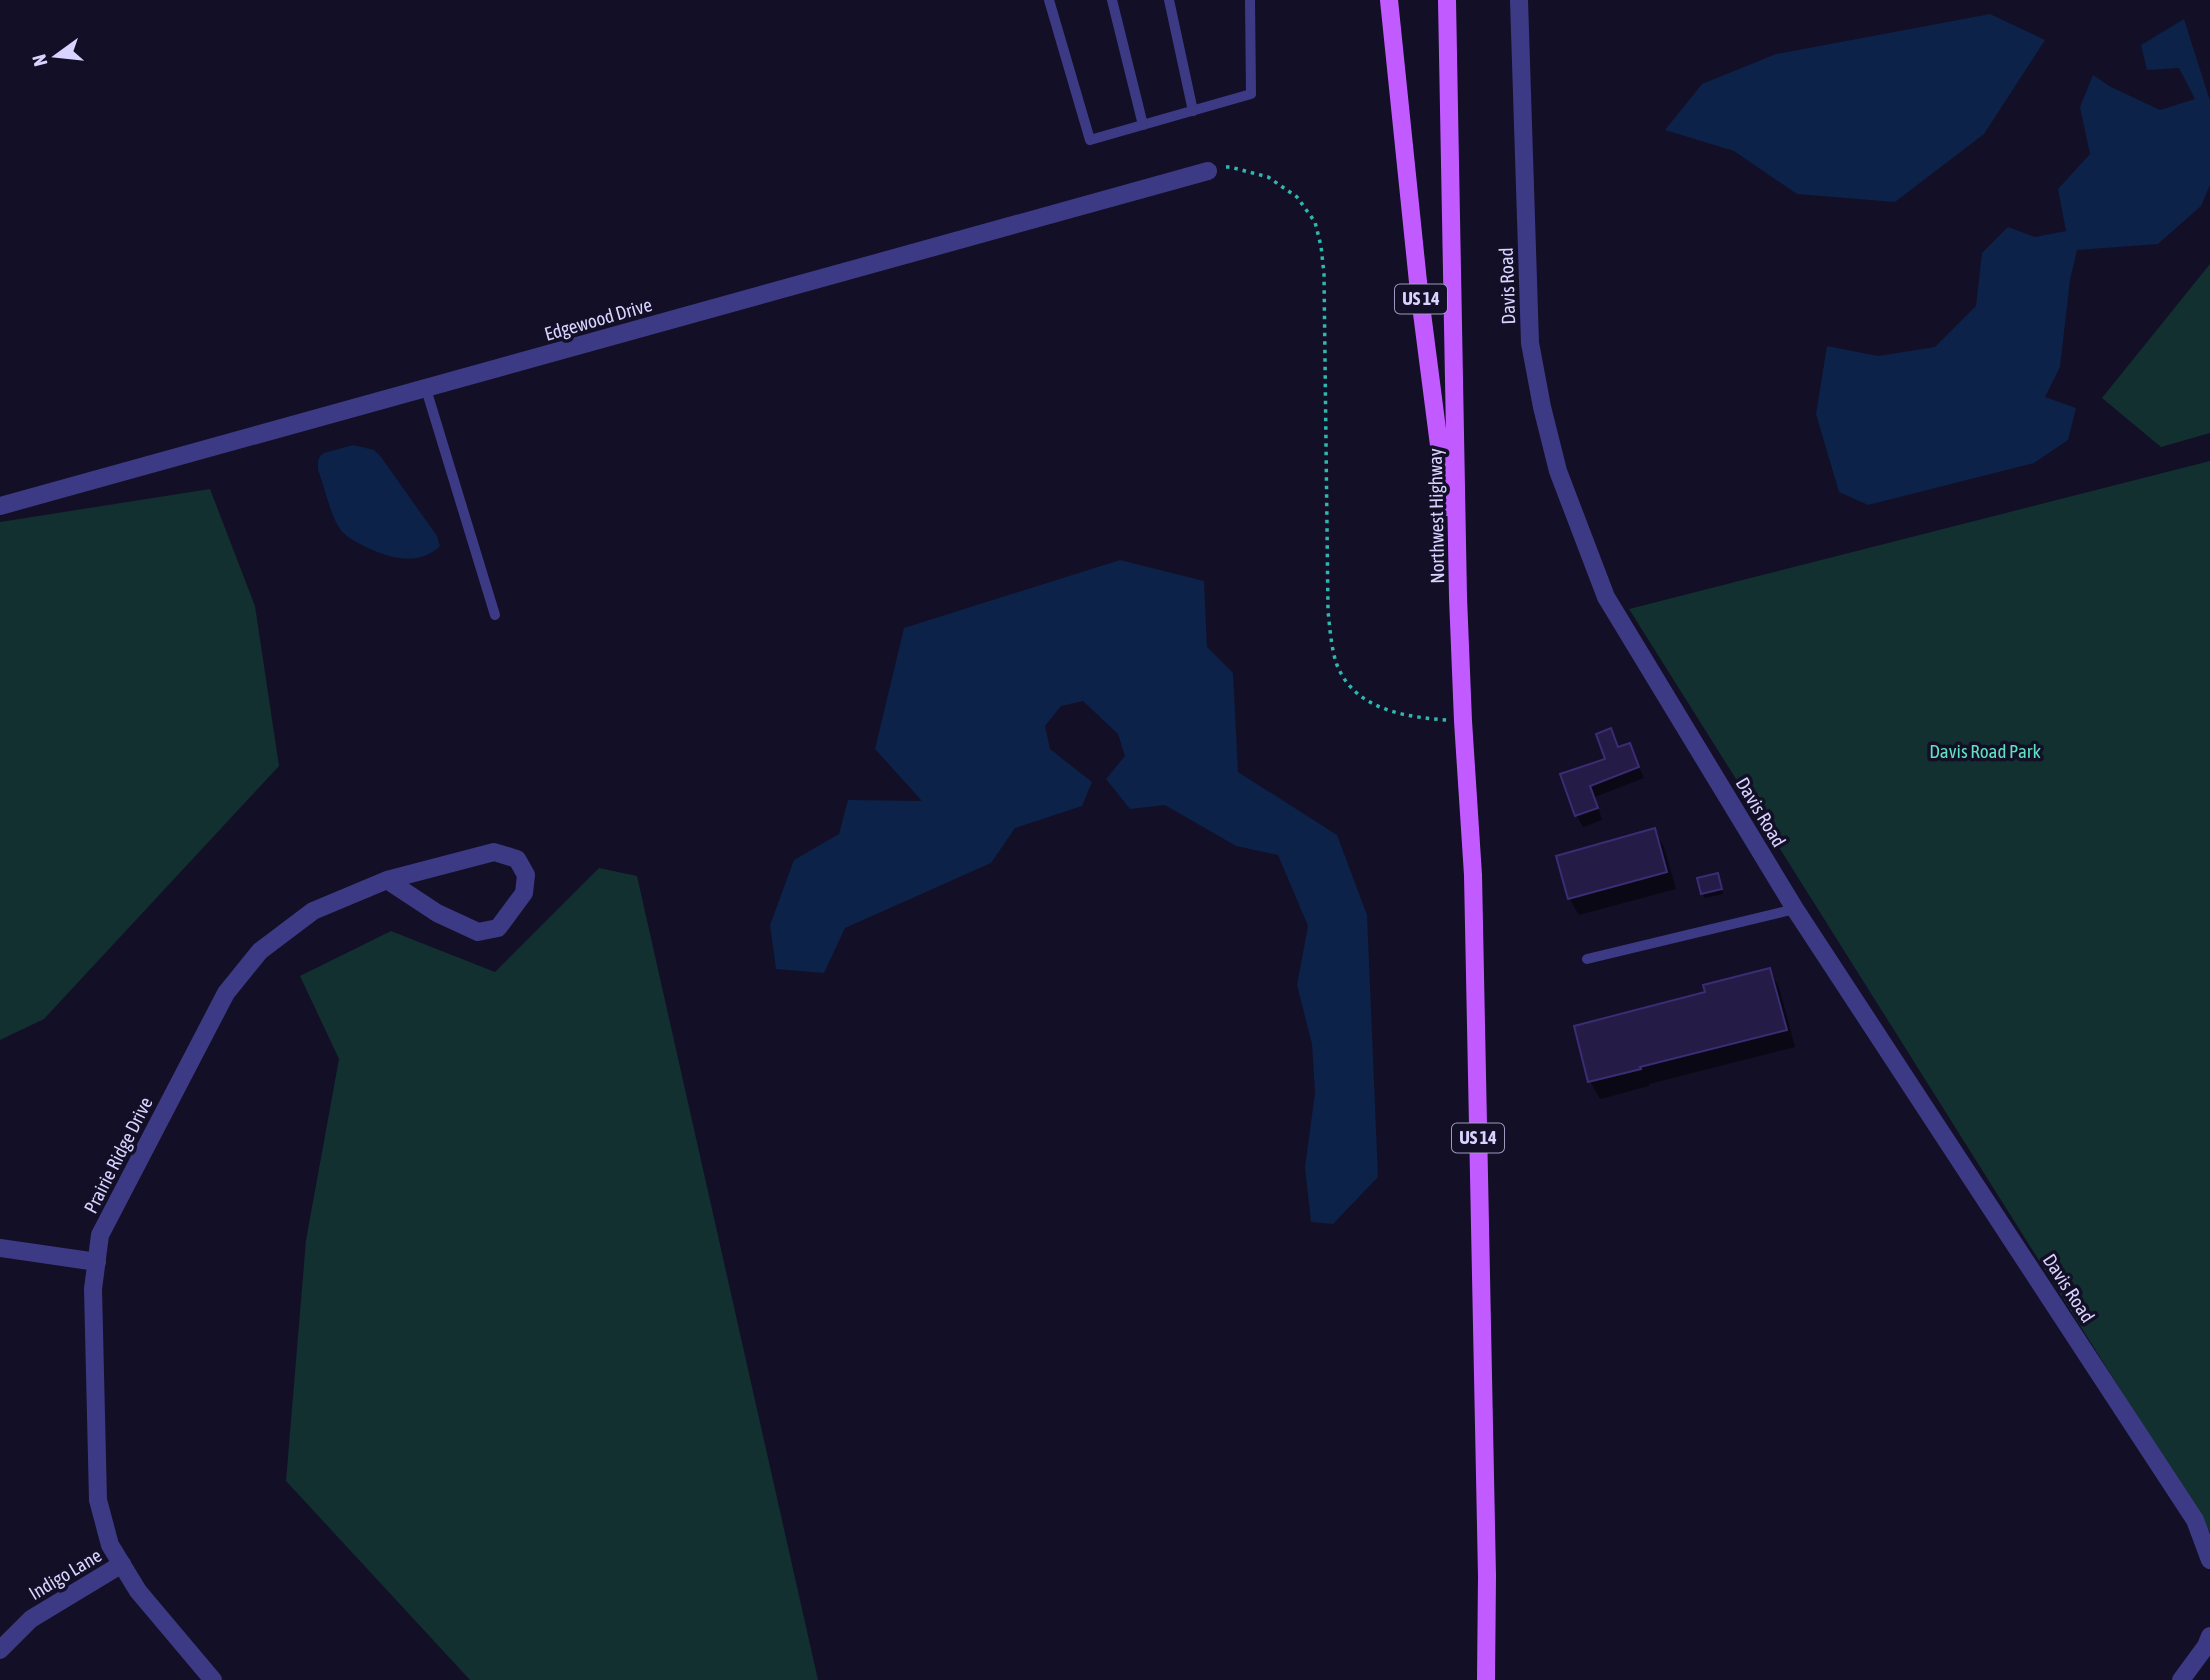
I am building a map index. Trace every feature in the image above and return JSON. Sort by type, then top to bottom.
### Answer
[{"type":"main road","name":"Northwest Highway","points":[[1388,0],[1418,282],[1458,597]]},
{"type":"main road","name":"Northwest Highway","points":[[1447,0],[1458,597]]},
{"type":"main road","name":"US 14","points":[[1458,597],[1473,875],[1487,1576],[1486,1680]]},
{"type":"street","name":"Davis Road","points":[[1519,0],[1530,343],[1558,471],[1606,597],[1795,909],[2195,1520],[2210,1560]]},
{"type":"street","name":"Edgewood Drive","points":[[0,506],[1208,171]]},
{"type":"street","name":"Prairie Ridge Drive","points":[[214,1680],[138,1591],[110,1545],[98,1500],[93,1289],[100,1235],[226,993],[260,951],[313,911],[387,880],[494,852],[517,859],[526,875],[524,893],[498,928],[478,932],[438,913],[387,880]]},
{"type":"street","points":[[0,1248],[97,1262]]},
{"type":"street","name":"Indigo Lane","points":[[0,1650],[31,1619],[122,1564]]},
{"type":"street","points":[[2181,1680],[2206,1646],[2210,1636]]},
{"type":"lane","points":[[1049,0],[1090,140],[1251,94],[1250,0]]},
{"type":"lane","points":[[1112,0],[1143,125]]},
{"type":"lane","points":[[1169,0],[1193,111]]},
{"type":"lane","points":[[426,388],[495,615]]},
{"type":"lane","points":[[1587,959],[1795,909]]},
{"type":"path","points":[[1208,171],[1230,167],[1268,177],[1297,197],[1315,222],[1324,274],[1328,611],[1338,666],[1349,686],[1366,701],[1412,718],[1463,721]]},
{"type":"green space","points":[[2210,264],[2210,433],[2161,447],[2102,398]]},
{"type":"green space","name":"Davis Road Park","points":[[2210,461],[2210,1532],[1629,609]]},
{"type":"green space","points":[[210,489],[255,606],[279,766],[44,1019],[0,1040],[0,522]]},
{"type":"green space","points":[[599,868],[637,876],[818,1680],[470,1680],[286,1481],[306,1240],[339,1059],[300,976],[391,931],[495,972]]},
{"type":"water","points":[[1990,14],[2045,40],[1984,134],[1895,202],[1797,194],[1734,151],[1665,130],[1702,84],[1776,54]]},
{"type":"water","points":[[2184,19],[2210,101],[2210,185],[2201,206],[2158,244],[2077,250],[2070,280],[2060,367],[2045,397],[2076,408],[2068,440],[2034,463],[1868,505],[1839,492],[1816,414],[1827,346],[1878,356],[1935,347],[1976,306],[1982,253],[2008,227],[2035,237],[2066,231],[2058,189],[2090,154],[2080,107],[2093,75],[2111,87],[2160,110],[2195,99],[2179,68],[2147,70],[2141,45]]},
{"type":"water","points":[[353,445],[374,450],[381,457],[437,536],[440,546],[432,553],[413,558],[393,557],[360,544],[340,530],[318,470],[318,460],[324,453]]},
{"type":"water","points":[[1120,560],[1204,581],[1207,647],[1233,673],[1238,772],[1337,835],[1367,915],[1378,1177],[1333,1224],[1311,1222],[1305,1167],[1315,1093],[1312,1044],[1297,985],[1308,926],[1278,855],[1236,846],[1165,805],[1130,809],[1106,779],[1125,756],[1118,734],[1083,701],[1061,706],[1045,726],[1050,749],[1092,782],[1082,806],[1015,828],[991,863],[845,928],[824,973],[776,969],[770,925],[794,860],[839,834],[848,800],[922,801],[875,749],[904,628]]},
{"type":"building","points":[[1611,728],[1618,747],[1630,743],[1639,767],[1590,786],[1598,808],[1575,816],[1560,774],[1605,759],[1596,734]]},
{"type":"building","points":[[1655,828],[1667,872],[1568,899],[1556,856]]},
{"type":"building","points":[[1718,873],[1722,889],[1701,894],[1697,878]]},
{"type":"building","points":[[1770,968],[1787,1030],[1588,1082],[1574,1026],[1705,992],[1703,985]]}]
